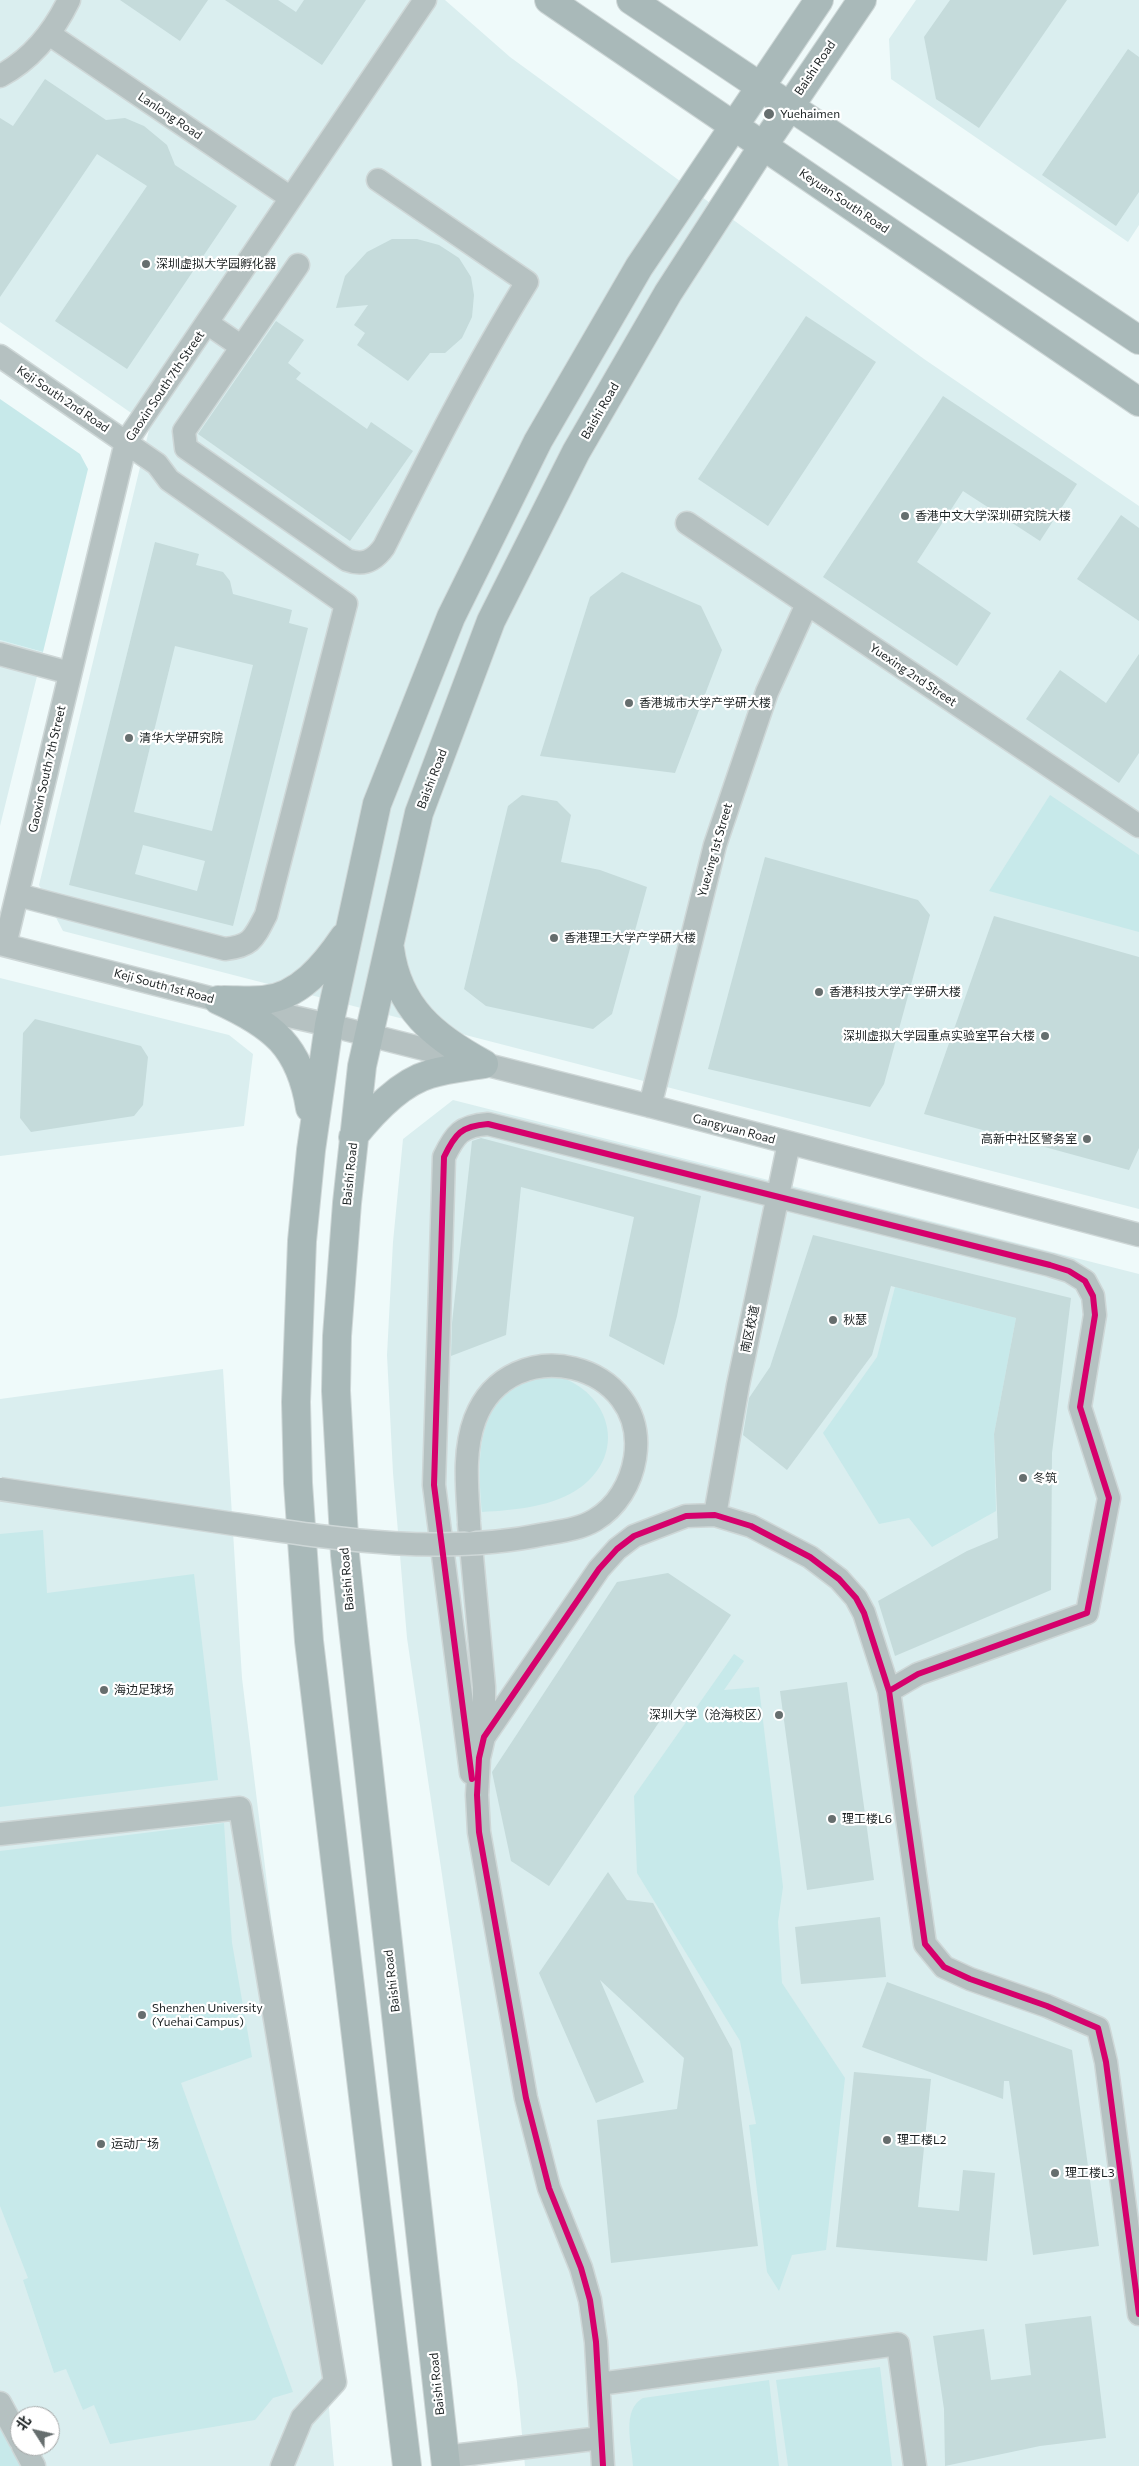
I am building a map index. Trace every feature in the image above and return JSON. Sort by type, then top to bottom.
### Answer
[{"type":"main road","name":"Keyuan South Road","points":[[549,0],[1139,402]]},
{"type":"main road","points":[[631,0],[1139,340]]},
{"type":"main road","points":[[407,2466],[309,1641],[298,1492],[296,1402],[302,1241],[314,1127],[329,1025],[377,804],[451,618],[542,433],[639,268],[819,0]]},
{"type":"main road","name":"Baishi Road","points":[[445,2461],[350,1622],[336,1391],[336,1336],[353,1137],[367,1036],[418,813],[491,621],[581,444],[668,293],[789,106],[862,0]]},
{"type":"main road","points":[[218,1000],[265,1000],[285,994],[315,974],[331,957],[350,927]]},
{"type":"main road","points":[[389,943],[393,969],[412,1008],[439,1037],[484,1064]]},
{"type":"main road","points":[[218,1000],[248,1014],[273,1033],[293,1054],[307,1089],[314,1127]]},
{"type":"main road","points":[[353,1137],[386,1101],[410,1084],[429,1074],[484,1064]]},
{"type":"street","points":[[0,76],[15,68],[34,53],[49,34],[69,0]]},
{"type":"street","name":"Gaoxin South 7th Street","points":[[3,944],[18,895],[126,442],[425,0]]},
{"type":"street","name":"Lanlong Road","points":[[49,34],[291,198]]},
{"type":"street","points":[[298,265],[184,431],[186,448],[347,560],[362,563],[378,556],[447,420],[491,340],[527,282],[378,180]]},
{"type":"street","points":[[207,323],[242,347]]},
{"type":"street","name":"Keji South 2nd Road","points":[[0,356],[156,464]]},
{"type":"street","points":[[156,464],[177,472],[251,523],[265,503]]},
{"type":"street","points":[[18,895],[225,949],[242,947],[255,936],[266,915],[346,604],[169,480],[156,464]]},
{"type":"street","name":"Yuexing 2nd Street","points":[[686,523],[1139,826]]},
{"type":"street","name":"Yuexing 1st Street","points":[[650,1106],[715,845],[767,692],[807,604]]},
{"type":"street","points":[[0,654],[70,673]]},
{"type":"street","name":"Keji South 1st Road","points":[[3,944],[218,1000],[329,1025]]},
{"type":"street","name":"Gangyuan Road","points":[[329,1025],[650,1106],[1139,1235]]},
{"type":"street","points":[[603,2466],[599,2384],[590,2300],[581,2268],[549,2188],[526,2098],[479,1832],[434,1486],[444,1157],[453,1137],[471,1125],[488,1124],[1050,1265],[1069,1271],[1085,1281],[1092,1296],[1095,1315],[1080,1407],[1109,1498],[1087,1613],[918,1674],[889,1691]]},
{"type":"street","name":"南区校道","points":[[715,1515],[738,1384],[789,1143]]},
{"type":"street","points":[[0,1489],[352,1540],[450,1544],[460,1543],[469,1543],[479,1542],[498,1541],[526,1538],[577,1528],[595,1520],[610,1509],[622,1494],[632,1474],[636,1455],[636,1439],[628,1411],[609,1386],[584,1370],[570,1366],[544,1365],[517,1373],[502,1382],[492,1392],[482,1405],[472,1429],[467,1460],[468,1521],[470,1531],[470,1540],[471,1550],[472,1560],[473,1570],[479,1638],[484,1687],[484,1737],[477,1774],[479,1832]]},
{"type":"street","points":[[484,1737],[594,1577],[617,1549],[634,1536],[661,1524],[686,1516],[715,1515],[751,1526],[810,1557],[839,1579],[856,1598],[864,1613],[889,1691],[925,1944],[944,1967],[970,1979],[1047,2006],[1098,2028],[1106,2062],[1139,2314]]},
{"type":"street","points":[[0,1834],[240,1808],[335,2382],[302,2418],[282,2466]]},
{"type":"street","points":[[599,2384],[898,2344],[915,2466]]},
{"type":"street","points":[[0,2403],[10,2422]]},
{"type":"street","points":[[445,2461],[601,2438]]},
{"type":"shaded area","points":[[0,0],[445,0],[510,57],[924,359],[1139,506],[1139,1209],[63,931],[39,885],[150,426],[0,322]]},
{"type":"shaded area","points":[[916,0],[1139,0],[1139,225],[1128,242],[891,79],[889,39]]},
{"type":"shaded area","points":[[0,399],[80,454],[88,469],[43,652],[0,640]]},
{"type":"shaded area","points":[[0,640],[43,652],[0,826]]},
{"type":"shaded area","points":[[1050,795],[1139,855],[1139,932],[989,891]]},
{"type":"shaded area","points":[[0,978],[229,1035],[253,1054],[244,1126],[0,1156]]},
{"type":"shaded area","name":"深圳大学（沧海校区）","points":[[453,1100],[1139,1274],[1139,2466],[525,2466],[517,2382],[407,1638],[393,1473],[387,1355],[393,1242],[403,1139]]},
{"type":"shaded area","points":[[895,1287],[1016,1318],[994,1434],[996,1511],[932,1547],[909,1518],[879,1524],[823,1433],[877,1357]]},
{"type":"shaded area","name":"Shenzhen University (Yuehai Campus)","points":[[223,1369],[242,1678],[324,2351],[334,2466],[0,2466],[0,1399]]},
{"type":"shaded area","points":[[557,1376],[575,1384],[590,1395],[600,1409],[606,1424],[608,1441],[605,1457],[596,1473],[581,1487],[559,1499],[534,1506],[482,1512],[480,1455],[488,1419],[497,1404],[509,1390],[529,1379]]},
{"type":"shaded area","name":"海边足球场","points":[[43,1530],[47,1593],[194,1574],[218,1780],[0,1807],[0,1534]]},
{"type":"shaded area","points":[[734,1654],[744,1661],[724,1690],[759,1687],[783,1887],[778,1922],[782,1983],[845,2078],[826,2250],[792,2255],[779,2291],[767,2272],[749,2125],[756,2124],[740,2041],[637,1873],[634,1796]]},
{"type":"shaded area","name":"运动广场","points":[[224,1823],[232,1943],[252,2057],[181,2083],[293,2392],[273,2398],[255,2420],[110,2444],[94,2405],[83,2410],[66,2369],[54,2373],[23,2280],[28,2278],[0,2206],[0,1851]]},
{"type":"shaded area","points":[[880,2367],[892,2466],[788,2466],[776,2380]]},
{"type":"shaded area","points":[[769,2380],[779,2466],[633,2466],[629,2429],[630,2419],[636,2404],[643,2398]]},
{"type":"shaded area","points":[[0,2403],[10,2422],[10,2456],[29,2456],[34,2466],[0,2466]]},
{"type":"building","points":[[120,0],[208,0],[180,41]]},
{"type":"building","points":[[225,0],[278,0],[296,12],[304,0],[366,0],[322,65]]},
{"type":"building","points":[[950,0],[1067,0],[979,128],[936,99],[924,37]]},
{"type":"building","points":[[1128,49],[1139,57],[1139,192],[1116,226],[1042,175]]},
{"type":"building","points":[[45,79],[106,120],[125,118],[144,126],[167,145],[175,165],[237,206],[127,369],[55,321],[147,186],[97,154],[0,297],[0,118],[13,126]]},
{"type":"building","points":[[392,239],[417,239],[439,245],[459,258],[471,277],[474,295],[472,317],[462,338],[445,353],[430,353],[408,381],[357,345],[365,333],[354,325],[368,305],[336,308],[345,276],[367,252]]},
{"type":"building","points":[[806,316],[876,362],[768,526],[698,479]]},
{"type":"building","points":[[276,321],[304,340],[288,363],[301,373],[296,379],[367,429],[371,422],[413,451],[350,541],[198,434]]},
{"type":"building","name":"香港中文大学深圳研究院大楼","points":[[943,396],[1077,484],[1040,541],[963,491],[917,562],[991,613],[957,666],[823,577]]},
{"type":"building","points":[[1121,515],[1139,528],[1139,621],[1077,579]]},
{"type":"building","name":"清华大学研究院","points":[[155,542],[199,554],[196,565],[223,572],[230,581],[233,594],[292,610],[289,623],[308,628],[233,926],[69,885]],"holes":[[[175,646],[253,665],[212,831],[134,812]],[[143,845],[205,861],[197,891],[135,874]]]},
{"type":"building","name":"香港城市大学产学研大楼","points":[[622,572],[701,606],[722,650],[675,773],[540,756],[590,597]]},
{"type":"building","points":[[1139,654],[1139,753],[1119,783],[1026,719],[1060,670],[1106,703]]},
{"type":"building","name":"香港理工大学产学研大楼","points":[[522,795],[557,801],[571,815],[561,862],[600,870],[647,887],[612,1014],[593,1029],[486,1006],[464,989],[508,806]]},
{"type":"building","name":"香港科技大学产学研大楼","points":[[765,857],[918,900],[930,915],[884,1084],[870,1107],[708,1069]]},
{"type":"building","name":"深圳虚拟大学园重点实验室平台大楼","points":[[994,916],[1139,957],[1139,1148],[1129,1170],[924,1114]]},
{"type":"building","points":[[35,1019],[141,1046],[148,1057],[143,1105],[134,1116],[31,1132],[20,1118],[23,1033]]},
{"type":"building","points":[[481,1138],[701,1196],[677,1316],[664,1365],[609,1336],[634,1217],[521,1187],[506,1335],[451,1356],[452,1323],[472,1141]]},
{"type":"building","points":[[813,1235],[1071,1298],[1052,1453],[1051,1590],[895,1656],[878,1601],[967,1551],[998,1538],[994,1434],[1016,1318],[891,1286],[872,1355],[787,1470],[743,1435],[749,1398],[770,1367]]},
{"type":"building","points":[[668,1573],[731,1615],[549,1886],[511,1861],[492,1772],[617,1582]]},
{"type":"building","name":"理工楼L6","points":[[847,1682],[874,1880],[807,1890],[780,1691]]},
{"type":"building","points":[[608,1872],[627,1900],[653,1903],[732,2049],[758,2246],[611,2263],[597,2120],[677,2109],[684,2058],[600,1980],[644,2082],[596,2103],[539,1973]]},
{"type":"building","points":[[880,1917],[886,1977],[801,1984],[795,1927]]},
{"type":"building","name":"理工楼L3","points":[[887,1982],[1072,2050],[1099,2246],[1033,2255],[1009,2081],[1004,2081],[1003,2099],[862,2047]]},
{"type":"building","name":"理工楼L2","points":[[854,2072],[931,2079],[918,2207],[959,2211],[963,2170],[995,2173],[987,2261],[836,2247]]},
{"type":"building","points":[[1091,2316],[1106,2438],[1040,2446],[945,2466],[944,2409],[933,2336],[984,2329],[991,2380],[1031,2375],[1025,2324]]},
{"type":"cycle path","points":[[472,1779],[434,1485],[444,1157],[452,1142],[460,1133],[465,1129],[479,1125],[488,1124],[1050,1265],[1069,1271],[1085,1281],[1093,1296],[1095,1315],[1080,1407],[1109,1498],[1087,1613],[918,1674],[889,1691]]},
{"type":"cycle path","points":[[603,2466],[596,2342],[590,2300],[581,2268],[549,2188],[526,2098],[479,1832],[477,1795],[479,1758],[484,1737],[599,1569],[617,1549],[634,1536],[686,1516],[715,1515],[751,1526],[810,1557],[839,1579],[856,1598],[864,1613],[889,1691],[925,1944],[944,1967],[970,1979],[1047,2006],[1098,2028],[1106,2062],[1139,2314]]},
{"type":"place","name":"Yuehaimen","points":[[769,114]]},
{"type":"place","name":"深圳虚拟大学园孵化器","points":[[146,264]]},
{"type":"place","name":"香港中文大学深圳研究院大楼","points":[[905,516]]},
{"type":"place","name":"香港城市大学产学研大楼","points":[[629,703]]},
{"type":"place","name":"清华大学研究院","points":[[129,738]]},
{"type":"place","name":"香港理工大学产学研大楼","points":[[554,938]]},
{"type":"place","name":"香港科技大学产学研大楼","points":[[819,992]]},
{"type":"place","name":"深圳虚拟大学园重点实验室平台大楼","points":[[1045,1036]]},
{"type":"place","name":"高新中社区警务室","points":[[1087,1139]]},
{"type":"place","name":"秋瑟","points":[[833,1320]]},
{"type":"place","name":"冬筑","points":[[1023,1478]]},
{"type":"place","name":"海边足球场","points":[[104,1690]]},
{"type":"place","name":"深圳大学（沧海校区）","points":[[779,1715]]},
{"type":"place","name":"理工楼L6","points":[[832,1819]]},
{"type":"place","name":"Shenzhen University (Yuehai Campus)","points":[[142,2015]]},
{"type":"place","name":"理工楼L2","points":[[887,2140]]},
{"type":"place","name":"运动广场","points":[[101,2144]]},
{"type":"place","name":"理工楼L3","points":[[1055,2173]]}]
